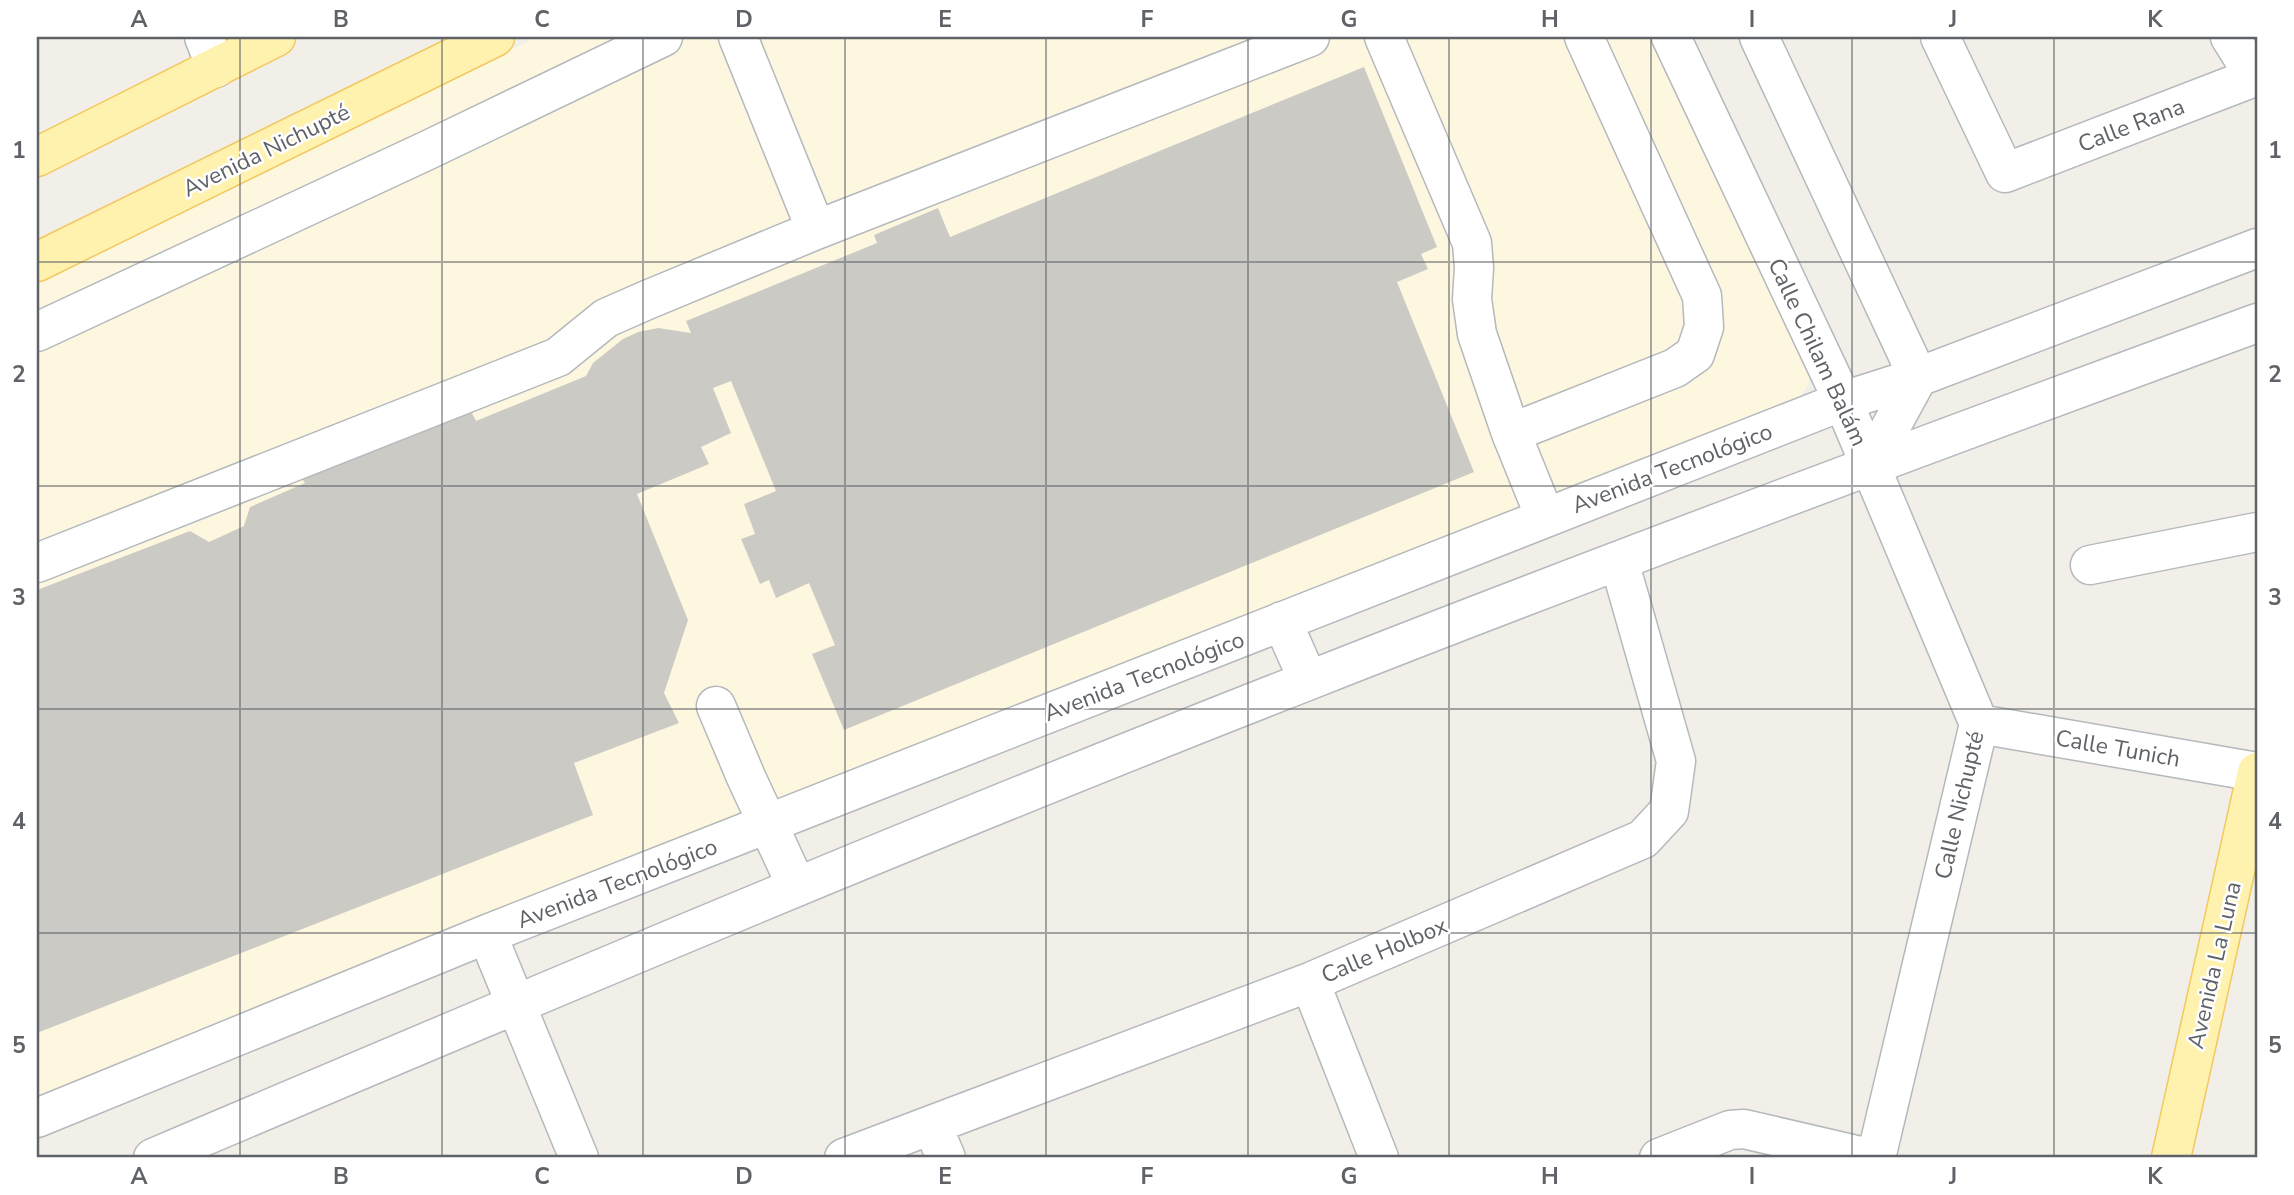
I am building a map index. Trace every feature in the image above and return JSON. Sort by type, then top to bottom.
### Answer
[{"type":"main road","points":[[37,158],[210,52],[276,37]]},
{"type":"main road","name":"Avenida Nichupté","points":[[37,262],[495,37]]},
{"type":"main road","name":"Avenida La Luna","points":[[2171,1158],[2257,772]]},
{"type":"street","points":[[37,332],[663,37]]},
{"type":"street","points":[[738,37],[816,230]]},
{"type":"street","points":[[37,563],[558,357],[606,318],[1255,47],[1310,37]]},
{"type":"street","points":[[1384,37],[1472,243],[1472,299],[1477,334],[1511,433],[1545,517]]},
{"type":"street","points":[[1511,433],[1675,368],[1695,354],[1704,327],[1702,296],[1584,37]]},
{"type":"street","name":"Calle Chilam Balám","points":[[1671,37],[1843,401],[1870,465]]},
{"type":"street","points":[[1759,37],[1918,377]]},
{"type":"street","name":"Calle Rana","points":[[1940,37],[2005,173],[2256,72]]},
{"type":"street","points":[[2230,37],[2256,72]]},
{"type":"street","name":"Avenida Tecnológico","points":[[37,1118],[487,934],[1545,517],[1843,401],[1918,377],[2257,248]]},
{"type":"street","points":[[153,1158],[797,887],[1308,680],[1870,465],[2257,323]]},
{"type":"street","name":"Calle Chilam Balám","points":[[1870,465],[1918,377]]},
{"type":"street","name":"Calle Nichupté","points":[[1870,465],[1979,724],[1876,1158]]},
{"type":"street","points":[[2090,565],[2257,532]]},
{"type":"street","name":"Calle Holbox","points":[[844,1158],[939,1142],[1643,839],[1669,811],[1676,761],[1619,561]]},
{"type":"street","points":[[1282,621],[1308,680]]},
{"type":"street","points":[[716,706],[797,887]]},
{"type":"street","name":"Calle Tunich","points":[[1979,724],[2257,772]]},
{"type":"street","points":[[487,934],[579,1158]]},
{"type":"street","points":[[1310,982],[1379,1158]]},
{"type":"street","points":[[1659,1158],[1730,1130],[1744,1129],[1869,1158]]},
{"type":"shaded area","points":[[537,37],[1654,37],[1812,371],[1808,385],[1798,399],[37,1111],[37,283]]},
{"type":"building","points":[[1364,67],[1437,247],[1421,254],[1428,269],[1397,282],[1474,472],[844,730],[812,654],[835,645],[809,583],[776,598],[769,580],[760,584],[741,539],[755,534],[744,504],[776,491],[731,381],[713,388],[731,433],[701,447],[709,464],[637,494],[688,620],[664,693],[679,723],[574,763],[593,815],[37,1033],[37,590],[190,531],[209,542],[244,526],[250,507],[305,483],[302,479],[427,428],[467,403],[476,421],[586,376],[593,363],[623,339],[638,332],[658,328],[691,333],[686,321],[877,243],[874,235],[938,208],[950,237]]}]
